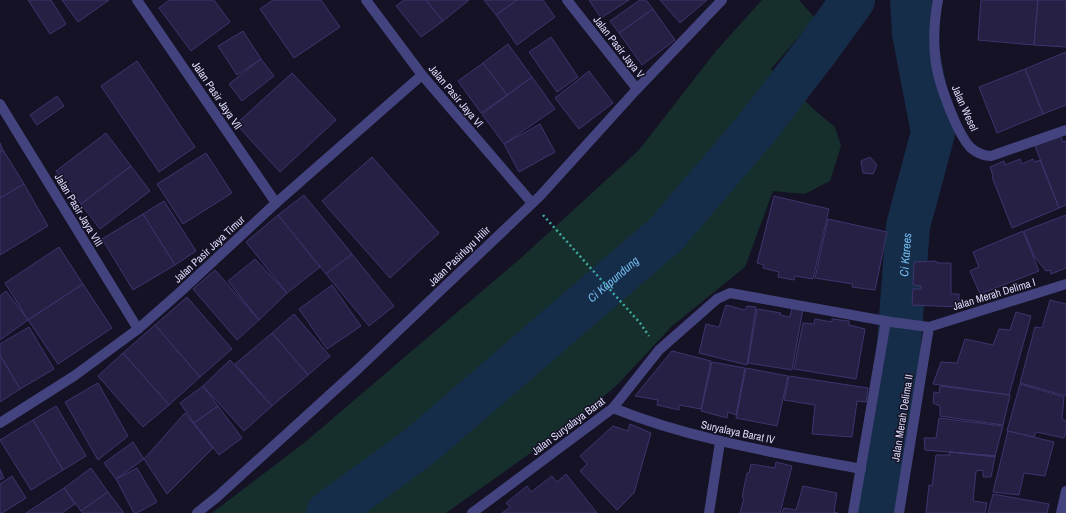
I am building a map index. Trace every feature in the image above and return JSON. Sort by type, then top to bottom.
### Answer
[{"type":"street","name":"Jalan Pasir Jaya Vll","points":[[137,0],[276,204]]},
{"type":"street","name":"Jalan Pasir Jaya Vl","points":[[366,0],[422,75],[532,203]]},
{"type":"street","name":"Jalan Pasir Jaya V","points":[[567,0],[638,89]]},
{"type":"street","name":"Jalan Pasirluyu Hilir","points":[[197,513],[217,497],[358,369],[532,203],[722,0]]},
{"type":"street","name":"Jalan Wesel","points":[[938,0],[934,34],[936,65],[944,95],[963,136],[972,148],[986,156],[990,156],[1066,130]]},
{"type":"street","name":"Jalan Pasir Jaya Timur","points":[[0,423],[74,376],[138,329],[422,75]]},
{"type":"street","name":"Jalan Pasir Jaya VIII","points":[[0,104],[138,329]]},
{"type":"street","name":"Jalan Merah Delima I","points":[[929,327],[1066,284]]},
{"type":"street","name":"Jalan Suryalaya Barat","points":[[472,513],[613,408],[659,350],[717,299],[730,293],[896,323],[929,327]]},
{"type":"street","points":[[853,513],[886,321]]},
{"type":"street","name":"Jalan Merah Delima II","points":[[899,513],[929,327]]},
{"type":"street","name":"Suryalaya Barat IV","points":[[613,408],[644,420],[720,442],[860,469]]},
{"type":"street","points":[[709,513],[720,442]]},
{"type":"street","points":[[1061,513],[1066,491]]},
{"type":"path","points":[[558,232],[640,323]]},
{"type":"green space","points":[[762,0],[799,0],[815,18],[771,69],[835,127],[841,146],[830,181],[805,194],[773,191],[745,267],[672,326],[618,384],[573,423],[446,513],[212,513],[304,443],[522,257],[639,150],[716,51]]},
{"type":"building","points":[[28,0],[51,0],[66,24],[50,34]]},
{"type":"building","points":[[62,0],[109,0],[78,22]]},
{"type":"building","points":[[169,0],[214,0],[230,22],[191,51],[159,8]]},
{"type":"building","points":[[273,0],[321,0],[340,27],[294,58],[260,9]]},
{"type":"building","points":[[404,0],[426,0],[443,21],[421,37],[396,6]]},
{"type":"building","points":[[426,0],[469,0],[443,21]]},
{"type":"building","points":[[484,0],[517,0],[496,15]]},
{"type":"building","points":[[517,0],[543,0],[555,17],[517,45],[496,15]]},
{"type":"building","points":[[589,0],[629,0],[601,18]]},
{"type":"building","points":[[640,0],[646,0],[653,9],[619,33],[610,21]]},
{"type":"building","points":[[660,0],[707,0],[680,23]]},
{"type":"building","points":[[981,0],[1038,0],[1034,45],[978,40]]},
{"type":"building","points":[[1038,0],[1066,0],[1066,47],[1034,45]]},
{"type":"building","points":[[653,9],[675,40],[642,65],[619,33]]},
{"type":"building","points":[[243,31],[261,59],[237,75],[218,46]]},
{"type":"building","points":[[551,37],[578,77],[557,92],[529,52]]},
{"type":"building","points":[[508,44],[532,77],[507,95],[483,63]]},
{"type":"building","points":[[1066,52],[1066,105],[1043,114],[1025,69]]},
{"type":"building","points":[[261,59],[274,76],[242,101],[229,84]]},
{"type":"building","points":[[137,61],[195,147],[159,172],[101,86]]},
{"type":"building","points":[[483,63],[507,95],[481,113],[458,81]]},
{"type":"building","points":[[1025,69],[1043,114],[997,133],[979,87]]},
{"type":"building","points":[[589,71],[613,103],[579,129],[555,98]]},
{"type":"building","points":[[292,73],[336,120],[280,172],[236,124]]},
{"type":"building","points":[[532,77],[555,109],[504,144],[482,114]]},
{"type":"building","points":[[57,96],[64,106],[37,125],[30,115]]},
{"type":"building","points":[[540,124],[555,152],[519,172],[504,144]]},
{"type":"building","points":[[106,133],[131,166],[81,204],[56,171]]},
{"type":"building","points":[[1060,135],[1063,142],[1066,141],[1066,205],[1059,208],[1035,146]]},
{"type":"building","points":[[0,143],[3,150],[0,152]]},
{"type":"building","points":[[3,150],[24,184],[0,198],[0,152]]},
{"type":"building","points":[[206,153],[232,193],[183,224],[157,184]]},
{"type":"building","points":[[372,157],[439,233],[390,278],[322,201]]},
{"type":"building","points":[[870,157],[877,165],[873,174],[863,173],[861,161]]},
{"type":"building","points":[[1020,159],[1022,164],[1033,159],[1035,162],[1040,160],[1059,208],[1012,228],[992,177],[990,167],[1004,161],[1005,165]]},
{"type":"building","points":[[131,166],[150,191],[100,229],[81,204]]},
{"type":"building","points":[[24,184],[48,226],[0,255],[0,198]]},
{"type":"building","points":[[304,195],[352,254],[326,274],[278,215]]},
{"type":"building","points":[[774,196],[829,209],[813,279],[795,276],[794,280],[778,277],[779,272],[763,268],[764,265],[757,263]]},
{"type":"building","points":[[164,201],[196,251],[175,265],[143,214]]},
{"type":"building","points":[[143,214],[175,265],[133,290],[102,239]]},
{"type":"building","points":[[278,215],[320,267],[287,293],[246,242]]},
{"type":"building","points":[[1066,215],[1066,268],[1051,274],[1050,270],[1046,271],[1034,256],[1024,231]]},
{"type":"building","points":[[828,219],[887,232],[875,290],[852,287],[853,284],[815,278]]},
{"type":"building","points":[[1023,231],[1039,271],[980,294],[970,271],[979,267],[973,252]]},
{"type":"building","points":[[59,247],[83,284],[28,320],[5,283]]},
{"type":"building","points":[[352,254],[394,306],[369,326],[326,274]]},
{"type":"building","points":[[255,259],[287,293],[259,320],[228,281]]},
{"type":"building","points":[[936,261],[937,263],[951,263],[951,294],[959,294],[959,307],[912,305],[913,289],[921,289],[921,286],[913,285],[914,262]]},
{"type":"building","points":[[215,270],[259,320],[237,340],[193,289]]},
{"type":"building","points":[[83,284],[112,328],[58,364],[28,320]]},
{"type":"building","points":[[332,285],[361,326],[327,349],[299,309]]},
{"type":"building","points":[[6,291],[28,320],[0,340],[0,296]]},
{"type":"building","points":[[187,297],[232,349],[200,377],[155,325]]},
{"type":"building","points":[[1050,300],[1066,304],[1066,396],[1020,383],[1035,327],[1042,328]]},
{"type":"building","points":[[726,305],[745,310],[747,306],[756,307],[747,365],[699,353],[706,324],[719,327]]},
{"type":"building","points":[[792,307],[803,309],[792,370],[748,363],[757,309],[781,313],[780,315],[790,317]]},
{"type":"building","points":[[1016,312],[1031,316],[1009,395],[933,384],[941,362],[957,363],[965,339],[993,345],[999,329],[1010,330]]},
{"type":"building","points":[[294,314],[330,356],[308,375],[272,333]]},
{"type":"building","points":[[815,319],[832,322],[832,319],[849,321],[849,325],[865,329],[856,379],[794,369],[803,323],[814,324]]},
{"type":"building","points":[[155,325],[200,377],[169,405],[123,353]]},
{"type":"building","points":[[29,327],[54,369],[20,389],[0,355],[0,344]]},
{"type":"building","points":[[272,333],[308,375],[272,406],[235,364]]},
{"type":"building","points":[[672,351],[711,361],[701,409],[679,405],[679,410],[657,405],[658,400],[635,396]]},
{"type":"building","points":[[123,353],[169,405],[143,427],[98,376]]},
{"type":"building","points":[[0,355],[20,389],[0,402]]},
{"type":"building","points":[[230,360],[272,406],[244,431],[203,386]]},
{"type":"building","points":[[712,362],[745,368],[736,415],[728,412],[727,418],[701,411]]},
{"type":"building","points":[[746,368],[788,376],[777,426],[736,418]]},
{"type":"building","points":[[789,376],[868,388],[866,402],[857,401],[852,437],[812,434],[815,405],[784,400]]},
{"type":"building","points":[[98,383],[128,436],[98,460],[65,402]]},
{"type":"building","points":[[1020,384],[1064,397],[1062,419],[1066,421],[1066,431],[1064,438],[1036,432],[1034,437],[1007,431]]},
{"type":"building","points":[[203,386],[218,406],[194,423],[180,403]]},
{"type":"building","points":[[940,386],[1010,395],[1003,425],[940,416],[940,406],[933,403],[934,392],[939,393]]},
{"type":"building","points":[[56,406],[86,456],[63,470],[33,420]]},
{"type":"building","points":[[218,406],[242,438],[219,455],[194,423]]},
{"type":"building","points":[[185,413],[213,448],[167,494],[144,459]]},
{"type":"building","points":[[939,418],[1003,426],[995,456],[925,450],[924,438],[936,438]]},
{"type":"building","points":[[33,420],[63,470],[31,490],[0,440]]},
{"type":"building","points":[[630,424],[651,433],[634,493],[617,510],[580,471],[587,464],[580,456],[613,426],[628,431]]},
{"type":"building","points":[[1008,431],[1054,442],[1045,476],[1024,473],[1019,495],[993,492]]},
{"type":"building","points":[[133,442],[144,459],[116,479],[104,463]]},
{"type":"building","points":[[949,452],[995,456],[991,477],[983,477],[983,470],[976,471],[973,501],[987,503],[985,513],[926,513],[929,485],[932,486],[936,455],[950,455]]},
{"type":"building","points":[[950,452],[995,456],[995,457]]},
{"type":"building","points":[[776,462],[792,466],[780,513],[740,513],[744,498],[742,497],[747,473],[749,473],[751,464],[775,468]]},
{"type":"building","points":[[91,468],[108,492],[81,511],[64,488]]},
{"type":"building","points":[[137,468],[157,502],[137,513],[134,513],[116,479]]},
{"type":"building","points":[[0,469],[4,478],[0,480]]},
{"type":"building","points":[[566,474],[597,513],[502,513],[510,507],[506,503],[527,486],[531,492],[552,476],[557,482]]},
{"type":"building","points":[[12,476],[26,498],[0,513],[0,484]]},
{"type":"building","points":[[803,486],[837,493],[834,512],[838,513],[782,513],[784,508],[796,510]]},
{"type":"building","points":[[64,488],[75,504],[62,513],[26,513]]},
{"type":"building","points":[[108,492],[124,513],[83,513],[81,511]]},
{"type":"building","points":[[993,494],[1049,504],[1047,513],[988,513]]},
{"type":"waterway","name":"Ci Kapundung","points":[[328,513],[420,446],[666,234],[756,129],[853,0]]},
{"type":"waterway","name":"Ci Karees","points":[[878,513],[892,434],[908,226],[933,133],[914,33],[912,0]]}]
